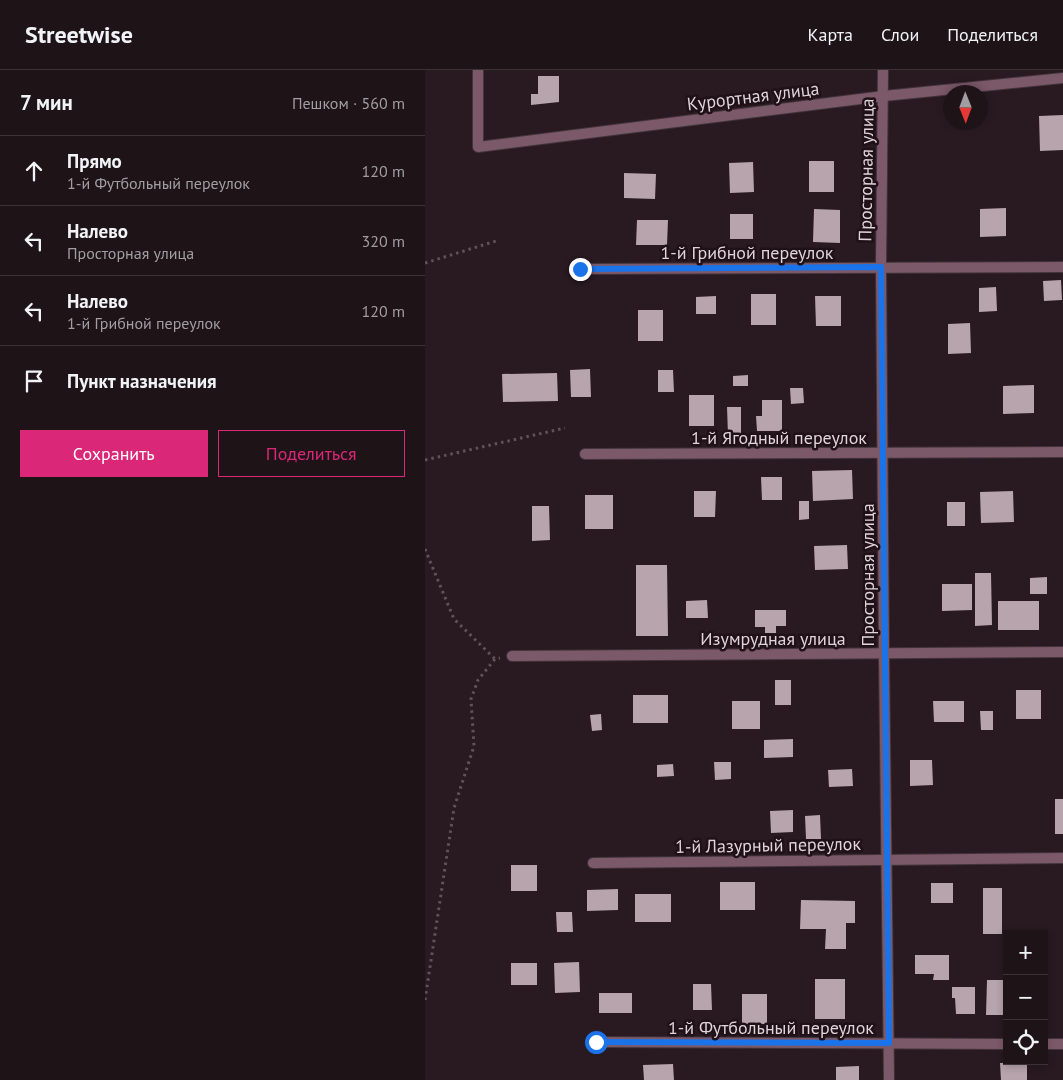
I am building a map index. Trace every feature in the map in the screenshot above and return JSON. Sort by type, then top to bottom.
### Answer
[{"type":"street","name":"Курортная улица","points":[[478,70],[478,147],[884,96],[1063,78]]},
{"type":"street","name":"Просторная улица","points":[[883,70],[881,267],[883,653],[889,1080]]},
{"type":"street","name":"1-й Грибной переулок","points":[[580,269],[1063,267]]},
{"type":"street","name":"1-й Ягодный переулок","points":[[585,454],[1063,452]]},
{"type":"street","name":"Изумрудная улица","points":[[512,656],[1063,652]]},
{"type":"street","name":"1-й Лазурный переулок","points":[[593,863],[1063,858]]},
{"type":"street","name":"1-й Футбольный переулок","points":[[596,1042],[1003,1044]]},
{"type":"street","points":[[1048,1044],[1063,1044]]},
{"type":"path","points":[[425,263],[496,241]]},
{"type":"path","points":[[425,460],[565,428]]},
{"type":"path","points":[[425,549],[455,619],[495,658]]},
{"type":"path","points":[[425,1000],[454,808],[474,746],[471,699],[478,680],[495,658],[512,656]]},
{"type":"building","points":[[538,76],[559,76],[559,102],[531,105],[531,94],[538,94]]},
{"type":"building","points":[[1063,115],[1063,150],[1040,151],[1039,116]]},
{"type":"building","points":[[809,161],[834,161],[834,192],[809,192]]},
{"type":"building","points":[[753,162],[754,192],[730,193],[729,163]]},
{"type":"building","points":[[624,173],[656,174],[655,199],[624,198]]},
{"type":"building","points":[[1006,208],[1006,236],[980,237],[980,209]]},
{"type":"building","points":[[814,209],[840,210],[840,243],[813,242]]},
{"type":"building","points":[[730,214],[753,214],[753,239],[730,239]]},
{"type":"building","points":[[637,220],[668,220],[667,245],[636,245]]},
{"type":"building","points":[[1061,280],[1062,300],[1044,301],[1043,281]]},
{"type":"building","points":[[996,287],[997,311],[979,312],[979,288]]},
{"type":"building","points":[[751,294],[776,294],[776,325],[751,325]]},
{"type":"building","points":[[716,296],[716,314],[696,314],[696,297]]},
{"type":"building","points":[[815,296],[841,296],[841,326],[816,326]]},
{"type":"building","points":[[638,310],[663,310],[663,341],[638,341]]},
{"type":"building","points":[[970,323],[971,353],[948,354],[948,324]]},
{"type":"building","points":[[590,369],[591,397],[571,397],[570,370]]},
{"type":"building","points":[[658,370],[673,370],[674,392],[658,392]]},
{"type":"building","points":[[557,373],[558,401],[503,402],[502,374]]},
{"type":"building","points":[[748,375],[748,386],[733,386],[733,376]]},
{"type":"building","points":[[1034,385],[1034,413],[1003,414],[1003,386]]},
{"type":"building","points":[[790,388],[803,388],[804,403],[791,404]]},
{"type":"building","points":[[689,395],[714,395],[714,426],[689,426]]},
{"type":"building","points":[[762,400],[782,400],[782,431],[757,431],[756,416],[762,416]]},
{"type":"building","points":[[727,407],[741,407],[741,435],[728,435]]},
{"type":"building","points":[[852,470],[853,499],[813,501],[812,471]]},
{"type":"building","points":[[761,477],[782,477],[782,500],[762,500]]},
{"type":"building","points":[[694,491],[716,491],[715,517],[694,517]]},
{"type":"building","points":[[1013,491],[1014,522],[981,523],[980,492]]},
{"type":"building","points":[[585,495],[613,495],[613,529],[585,529]]},
{"type":"building","points":[[799,501],[809,501],[809,519],[799,520]]},
{"type":"building","points":[[947,502],[965,502],[965,526],[947,526]]},
{"type":"building","points":[[532,506],[549,506],[550,540],[532,541]]},
{"type":"building","points":[[847,545],[848,569],[815,570],[814,546]]},
{"type":"building","points":[[636,565],[667,565],[668,636],[636,636]]},
{"type":"building","points":[[975,573],[991,573],[992,625],[975,626]]},
{"type":"building","points":[[1047,577],[1047,594],[1030,594],[1030,578]]},
{"type":"building","points":[[942,584],[972,584],[972,610],[942,611]]},
{"type":"building","points":[[707,600],[708,618],[686,618],[686,601]]},
{"type":"building","points":[[998,601],[1039,601],[1039,630],[998,630]]},
{"type":"building","points":[[755,610],[786,610],[786,626],[776,626],[776,633],[765,633],[765,627],[755,627]]},
{"type":"building","points":[[775,680],[791,680],[791,705],[775,705]]},
{"type":"building","points":[[1016,690],[1041,690],[1041,719],[1016,719]]},
{"type":"building","points":[[633,695],[668,695],[668,723],[633,723]]},
{"type":"building","points":[[732,701],[760,701],[760,729],[732,729]]},
{"type":"building","points":[[933,701],[964,701],[964,722],[934,722]]},
{"type":"building","points":[[980,711],[993,711],[993,730],[981,730]]},
{"type":"building","points":[[601,714],[602,730],[592,731],[590,715]]},
{"type":"building","points":[[793,739],[793,757],[764,758],[764,740]]},
{"type":"building","points":[[910,760],[932,760],[933,785],[910,786]]},
{"type":"building","points":[[714,762],[731,762],[731,779],[715,780]]},
{"type":"building","points":[[673,764],[674,776],[657,777],[657,765]]},
{"type":"building","points":[[852,769],[853,786],[829,787],[828,770]]},
{"type":"building","points":[[1055,799],[1063,799],[1063,834],[1055,834]]},
{"type":"building","points":[[793,810],[793,832],[771,833],[770,811]]},
{"type":"building","points":[[820,815],[821,839],[806,839],[805,816]]},
{"type":"building","points":[[511,865],[537,865],[537,891],[511,891]]},
{"type":"building","points":[[720,882],[755,882],[755,910],[720,910]]},
{"type":"building","points":[[931,883],[953,883],[953,903],[931,903]]},
{"type":"building","points":[[983,888],[1002,888],[1002,934],[983,934]]},
{"type":"building","points":[[618,889],[618,910],[587,911],[587,890]]},
{"type":"building","points":[[635,894],[671,894],[671,922],[635,922]]},
{"type":"building","points":[[801,900],[855,901],[855,923],[846,923],[846,949],[825,949],[826,929],[800,929]]},
{"type":"building","points":[[556,912],[572,912],[573,932],[557,932]]},
{"type":"building","points":[[915,955],[949,955],[949,980],[933,980],[934,974],[915,974]]},
{"type":"building","points":[[579,962],[580,992],[555,993],[554,963]]},
{"type":"building","points":[[511,963],[537,963],[537,985],[511,985]]},
{"type":"building","points":[[815,979],[845,979],[845,1019],[815,1019]]},
{"type":"building","points":[[987,980],[1003,980],[1003,1015],[986,1015]]},
{"type":"building","points":[[693,984],[711,984],[712,1010],[693,1010]]},
{"type":"building","points":[[952,987],[975,987],[975,1014],[956,1014],[955,998],[952,998]]},
{"type":"building","points":[[599,993],[632,993],[632,1013],[599,1013]]},
{"type":"building","points":[[742,994],[767,994],[767,1024],[742,1024]]},
{"type":"building","points":[[1000,1063],[1003,1063],[1003,1065],[1027,1065],[1027,1080],[1001,1080]]},
{"type":"building","points":[[673,1064],[674,1080],[644,1080],[643,1065]]},
{"type":"building","points":[[859,1066],[859,1080],[836,1080],[836,1067]]},
{"type":"route","points":[[580,269],[881,267],[883,653],[889,1043],[596,1042]]}]
